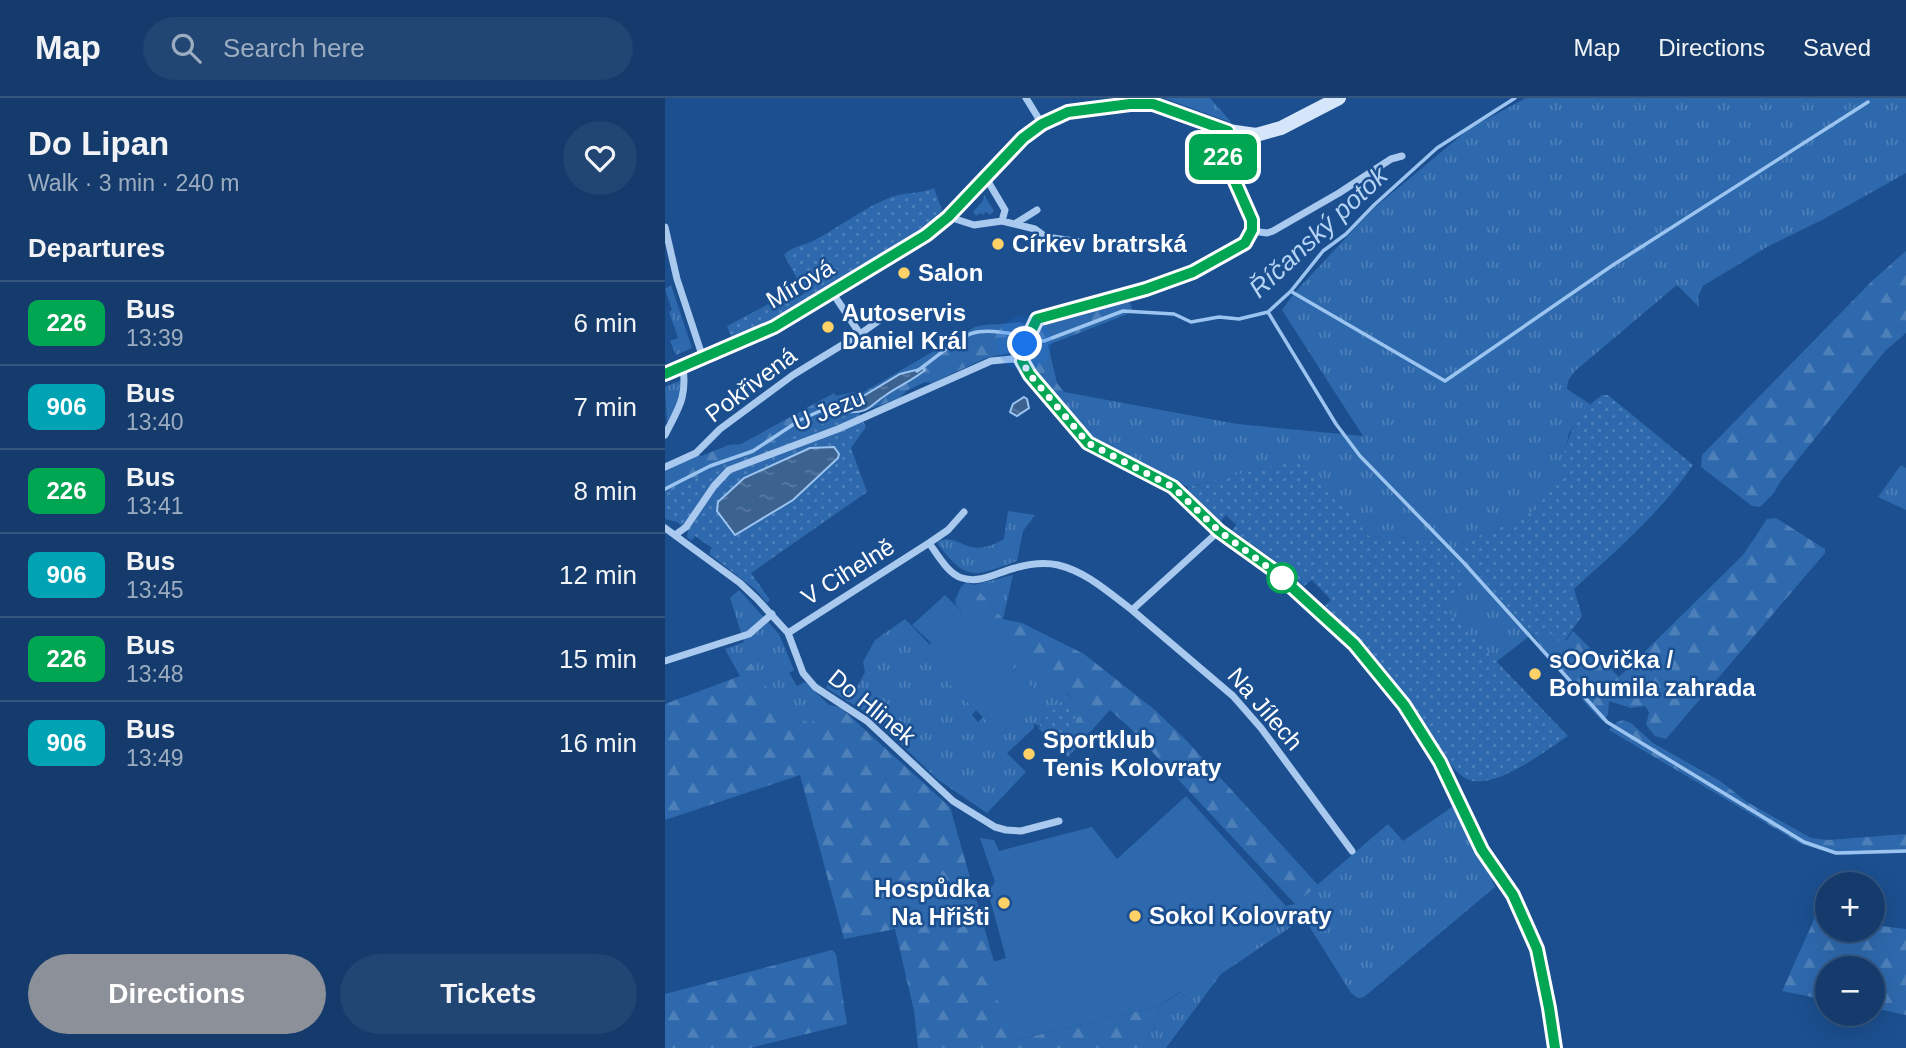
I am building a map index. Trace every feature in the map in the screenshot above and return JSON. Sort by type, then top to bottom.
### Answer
[{"type":"street","points":[[1026,98],[1042,124]]},
{"type":"street","name":"Mírová","points":[[665,374],[774,327],[916,242],[948,217],[1023,138],[1042,124],[1080,109],[1153,104],[1241,135],[1267,133],[1339,98]]},
{"type":"street","points":[[1228,131],[1222,152],[1251,216],[1252,230],[1240,247],[1193,272],[1146,289],[1037,319],[1025,344],[1022,361],[1037,383],[1088,443],[1173,487],[1219,531],[1272,569],[1354,644],[1404,705],[1440,762],[1482,850],[1513,895],[1537,949],[1555,1048]]},
{"type":"street","points":[[1252,230],[1267,233],[1273,231],[1391,159],[1402,156]]},
{"type":"street","points":[[986,178],[1006,210],[1002,220]]},
{"type":"street","points":[[1016,223],[1037,210]]},
{"type":"street","points":[[948,217],[974,225],[1002,220],[1035,229],[1046,237],[1081,242]]},
{"type":"street","points":[[665,227],[677,279],[703,359]]},
{"type":"street","points":[[832,292],[860,334]]},
{"type":"street","name":"Pokřivená","points":[[665,466],[696,453],[720,429],[793,375],[884,317]]},
{"type":"street","name":"U Jezu","points":[[675,535],[686,527],[714,486],[729,470],[838,429],[991,361],[1022,361]]},
{"type":"street","name":"Pokřivená","points":[[665,435],[683,399],[686,387],[683,367]]},
{"type":"street","name":"V Cihelně","points":[[787,633],[929,543],[948,530],[964,512]]},
{"type":"street","name":"Do Hlinek","points":[[665,528],[740,583],[772,614],[787,633],[803,673],[815,687],[867,721],[925,778],[953,801],[1006,830],[1021,831],[1059,821]]},
{"type":"street","points":[[1132,610],[1219,531]]},
{"type":"street","name":"V Cihelně","points":[[929,543],[945,565],[962,578],[985,579],[1013,568],[1040,564],[1057,565],[1091,579],[1132,610]]},
{"type":"street","name":"Na Jílech","points":[[1132,610],[1233,696],[1261,728],[1352,851]]},
{"type":"street","points":[[665,662],[749,634],[772,614]]},
{"type":"green space","points":[[1164,98],[1210,98],[1232,123]]},
{"type":"green space","points":[[1526,98],[1906,98],[1906,173],[1767,247],[1703,286],[1698,297],[1699,307],[1677,285],[1575,371],[1568,381],[1567,389],[1590,404],[1569,433],[1558,486],[1541,508],[1455,547],[1532,634],[1496,662],[1443,606],[1469,582],[1438,539],[1369,536],[1303,459],[1188,487],[1110,451],[1091,437],[1054,395],[1064,392],[1237,424],[1363,436],[1282,310],[1295,292],[1374,208],[1470,128]]},
{"type":"green space","points":[[934,188],[942,210],[922,231],[810,299],[732,339],[727,326],[795,290],[800,296],[805,293],[784,255],[787,252],[813,241],[881,201],[896,195]]},
{"type":"green space","points":[[984,195],[994,211],[990,215],[986,212],[976,216],[973,212],[983,201]]},
{"type":"green space","points":[[1906,251],[1906,333],[1885,351],[1774,493],[1760,507],[1752,506],[1701,467],[1702,455],[1873,280]]},
{"type":"green space","points":[[671,285],[692,348],[676,355],[670,341],[678,338],[665,289]]},
{"type":"green space","points":[[1129,299],[1133,312],[1048,345],[1057,383],[1064,392],[1054,395],[1030,362],[1031,347],[1041,324]]},
{"type":"green space","points":[[1019,322],[1027,325],[1017,347],[1010,353],[986,358],[932,383],[925,382],[906,391],[900,398],[859,413],[802,425],[773,446],[720,466],[665,494],[665,467],[696,453],[701,456],[729,445],[741,444],[834,393],[836,396],[854,392],[857,396],[975,327]]},
{"type":"green space","points":[[681,380],[680,399],[667,423],[665,387]]},
{"type":"green space","points":[[1602,395],[1608,395],[1693,465],[1652,515],[1574,589],[1582,616],[1561,646],[1555,634],[1532,634],[1454,547],[1541,508],[1539,503],[1544,490],[1558,485],[1566,446],[1575,424]]},
{"type":"green space","points":[[859,413],[866,427],[851,448],[867,492],[751,573],[770,600],[767,603],[756,590],[709,554],[712,548],[695,536],[691,541],[687,537],[688,531],[677,522],[665,519],[665,494],[720,466],[773,446],[802,425]],"holes":[[[788,457],[838,458],[793,500],[735,534],[717,511],[744,478]]]},
{"type":"green space","points":[[1304,458],[1369,536],[1438,539],[1470,583],[1443,606],[1568,736],[1509,773],[1484,781],[1467,779],[1452,766],[1385,672],[1325,606],[1331,600],[1312,580],[1304,586],[1280,564],[1232,530],[1236,525],[1226,515],[1219,523],[1188,495],[1188,487]]},
{"type":"green space","points":[[1901,465],[1906,468],[1906,510],[1878,497]]},
{"type":"green space","points":[[1008,511],[1035,515],[1023,531],[1017,561],[973,573],[957,565],[938,544],[938,541],[945,539],[975,548],[995,544],[1004,539]]},
{"type":"green space","points":[[1776,518],[1825,549],[1825,553],[1666,739],[1655,736],[1646,725],[1649,712],[1645,706],[1631,708],[1609,701],[1608,715],[1602,721],[1532,634],[1555,634],[1566,641],[1573,631],[1619,677],[1743,555],[1767,519]]},
{"type":"green space","points":[[1013,575],[1003,619],[974,585]]},
{"type":"green space","points":[[966,582],[974,585],[1003,619],[1022,623],[1084,654],[1155,710],[1187,741],[1318,885],[1295,904],[1110,710],[1084,739],[1070,737],[1083,709],[1067,693],[1058,694],[974,611],[955,600]]},
{"type":"green space","points":[[739,590],[779,634],[794,670],[789,673],[797,686],[805,682],[829,705],[810,724],[778,704],[751,663],[740,676],[725,649],[744,642],[730,598]]},
{"type":"green space","points":[[945,595],[962,612],[960,615],[1040,695],[1000,734],[920,655],[931,643],[912,625]]},
{"type":"green space","points":[[955,600],[974,611],[1084,709],[1070,737],[1084,739],[1068,757],[1056,745],[1068,732],[1065,699],[1038,726],[1034,723],[1034,728],[1007,753],[1026,772],[987,813],[937,779],[872,716],[826,688],[828,683],[855,691],[865,672],[863,662],[875,640],[905,619],[930,645],[921,655],[976,710],[972,715],[978,722],[983,717],[1000,734],[1039,694],[960,615],[962,612]]},
{"type":"green space","points":[[751,663],[778,704],[810,724],[829,705],[840,707],[950,807],[994,962],[989,963],[1016,1040],[1159,1006],[1158,1020],[1143,1048],[918,1048],[914,1011],[895,929],[844,939],[800,775],[665,820],[665,704],[740,676]]},
{"type":"green space","points":[[1065,698],[1078,712],[1068,732],[1056,745],[1039,729],[1040,724]]},
{"type":"green space","points":[[1623,720],[1631,723],[1653,743],[1720,781],[1747,802],[1811,838],[1828,840],[1906,834],[1906,853],[1838,855],[1801,844],[1609,730]]},
{"type":"green space","name":"Sokol Kolovraty","points":[[1186,796],[1286,906],[1186,997],[1180,992],[1159,1006],[1016,1040],[995,995],[989,963],[1006,958],[988,892],[995,882],[980,838],[994,840],[999,851],[1092,827],[1117,859]]},
{"type":"green space","points":[[1459,802],[1495,887],[1364,997],[1358,998],[1351,993],[1304,918],[1221,974],[1166,1048],[1143,1048],[1158,1020],[1159,1006],[1181,992],[1185,997],[1286,906],[1295,904],[1388,824],[1403,841]]},
{"type":"green space","points":[[1815,917],[1815,942],[1885,942],[1885,926],[1906,929],[1906,1015],[1885,1011],[1885,956],[1815,956],[1815,998],[1782,991]]},
{"type":"green space","points":[[832,950],[836,954],[847,1024],[750,1048],[665,1048],[665,994]]},
{"type":"water","points":[[924,368],[920,374],[869,408],[860,412],[846,412],[844,404],[855,401],[900,374]]},
{"type":"water","points":[[1024,397],[1029,408],[1017,416],[1010,412],[1013,404]]},
{"type":"water","points":[[834,447],[839,454],[838,458],[793,500],[735,535],[717,511],[718,502],[744,478],[810,448]]},
{"type":"waterway","name":"Říčanský potok","points":[[1030,338],[1044,341],[1123,311],[1174,314],[1191,322],[1219,317],[1239,319],[1268,312],[1291,291],[1323,251],[1346,234],[1437,148],[1515,98]]},
{"type":"waterway","points":[[1292,292],[1445,381],[1613,265],[1868,102]]},
{"type":"waterway","points":[[1268,312],[1336,424],[1360,456],[1464,563],[1607,722],[1804,842],[1836,853],[1906,851]]},
{"type":"waterway","name":"Říčanský potok","points":[[917,371],[953,344],[973,333],[991,331],[1023,336]]},
{"type":"waterway","name":"Říčanský potok","points":[[665,489],[710,466],[753,451],[800,420],[820,411],[849,408]]},
{"type":"bus line","name":"226","points":[[665,374],[774,327],[926,235],[948,217],[1023,138],[1056,116],[1080,109],[1153,104],[1228,131],[1222,152],[1224,161],[1252,220],[1252,230],[1245,243],[1193,272],[1146,289],[1037,319],[1025,344],[1022,361],[1030,375],[1088,443],[1173,487],[1219,531],[1272,569],[1354,644],[1404,705],[1440,762],[1482,850],[1513,895],[1537,949],[1555,1048]]},
{"type":"place","name":"Církev bratrská","points":[[998,244]]},
{"type":"place","name":"Salon","points":[[904,273]]},
{"type":"place","name":"Autoservis Daniel Král","points":[[828,327]]},
{"type":"place","name":"sOOvička / Bohumila zahrada","points":[[1535,674]]},
{"type":"place","name":"Sportklub Tenis Kolovraty","points":[[1029,754]]},
{"type":"place","name":"Hospůdka Na Hřišti","points":[[1004,903]]},
{"type":"place","name":"Sokol Kolovraty","points":[[1135,916]]},
{"type":"route","points":[[1025,344],[1022,361],[1030,375],[1088,443],[1173,487],[1219,531],[1285,580],[1282,578]]}]
